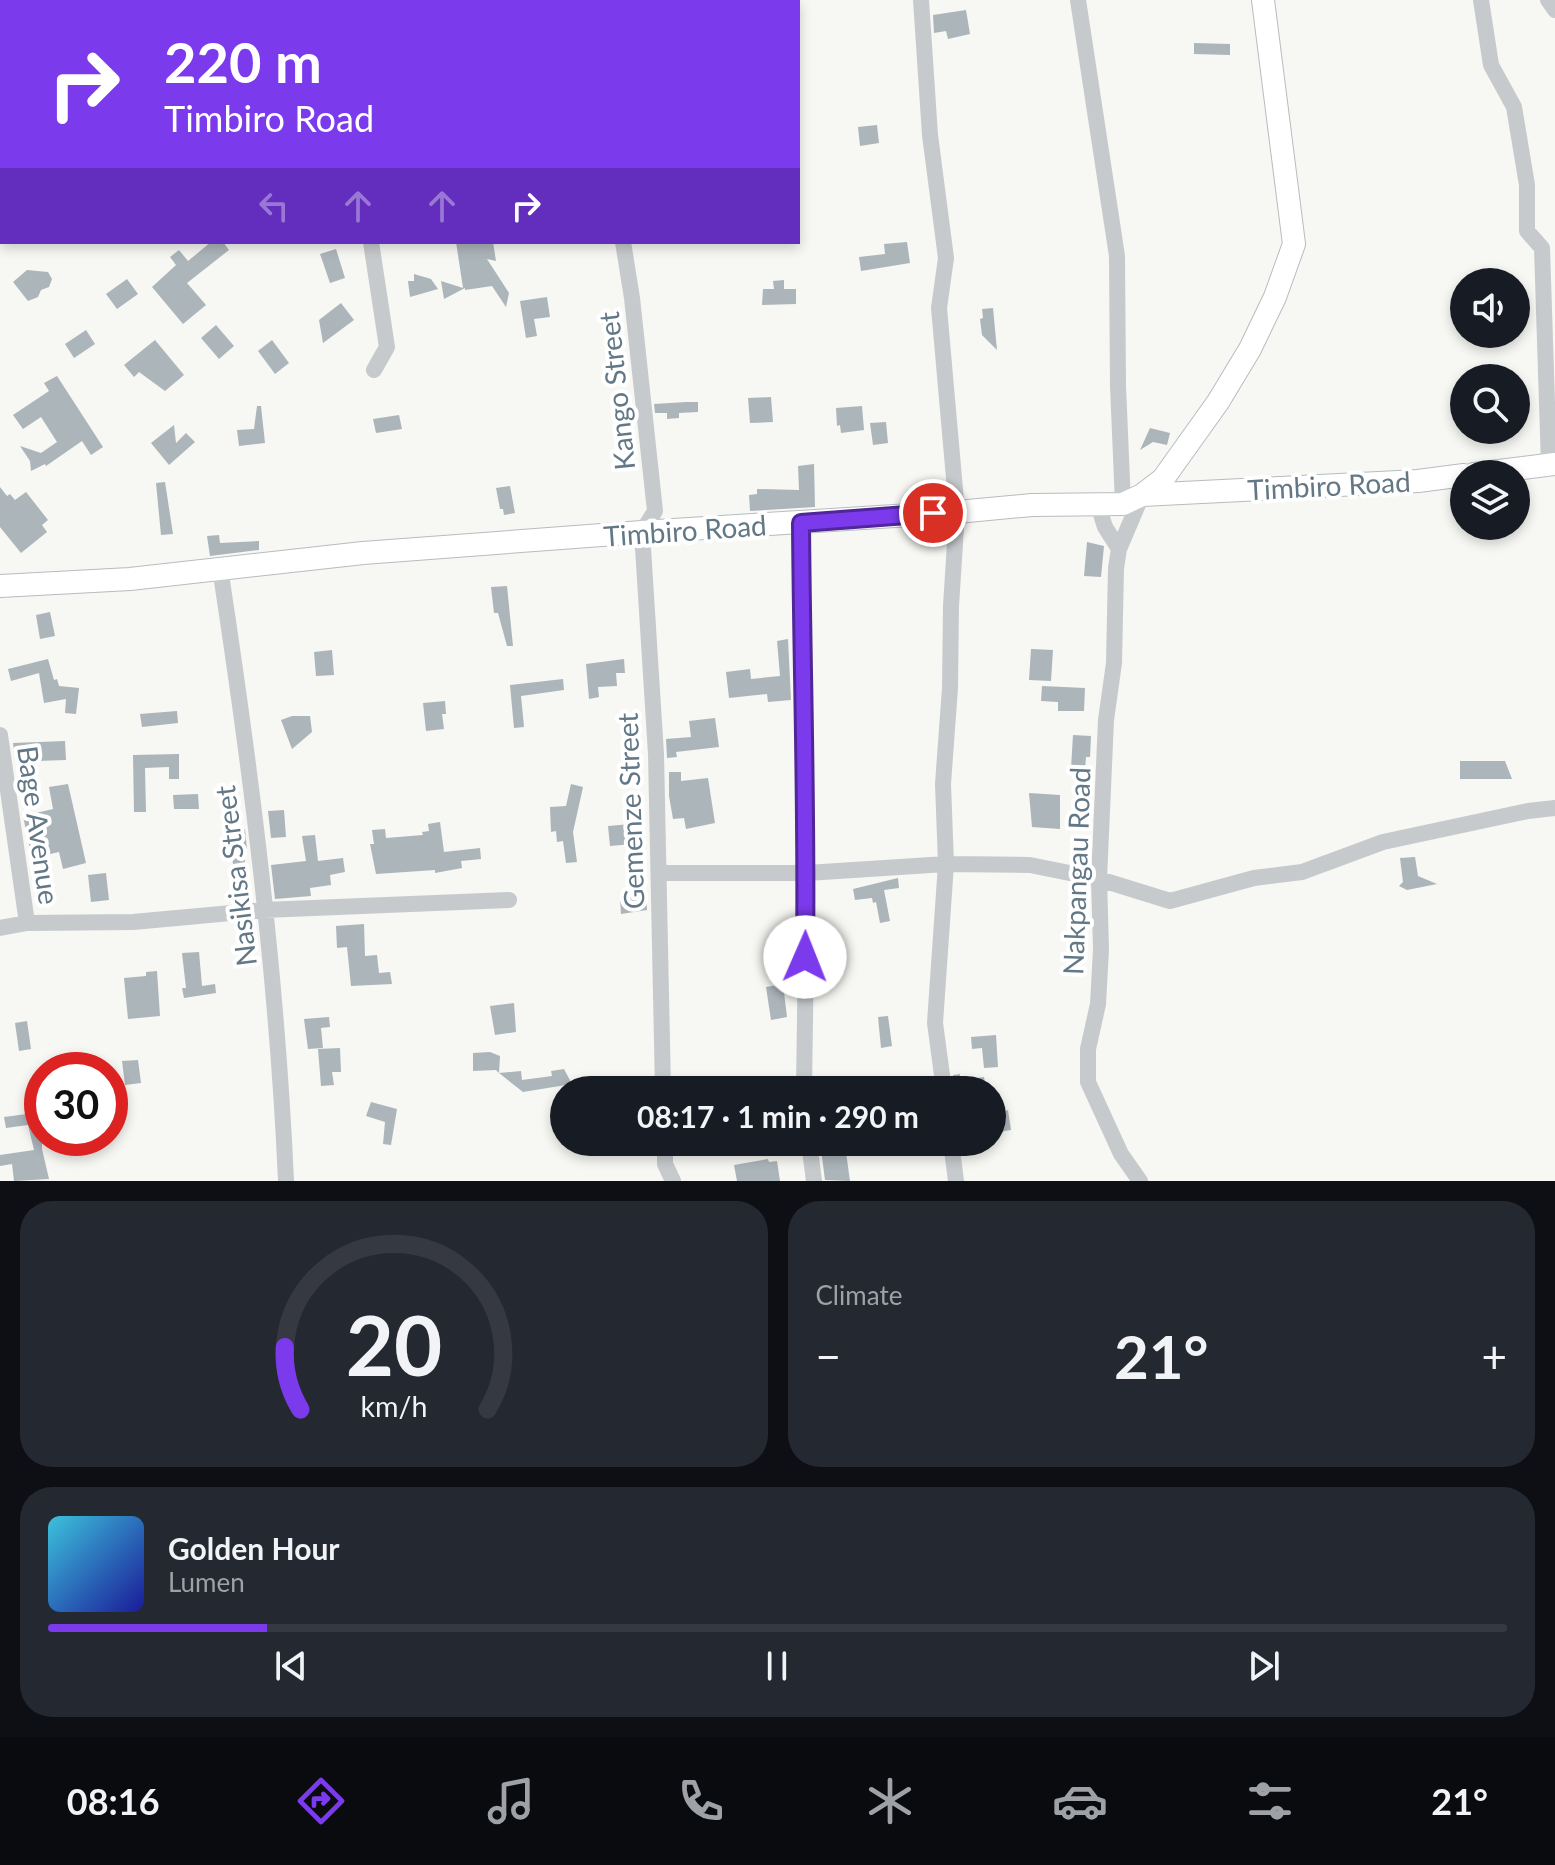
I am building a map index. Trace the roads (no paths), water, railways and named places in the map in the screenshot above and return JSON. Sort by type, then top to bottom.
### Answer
[{"type":"main road","points":[[1132,499],[1163,479],[1226,389],[1275,297],[1294,244],[1263,0]]},
{"type":"main road","points":[[1530,467],[1552,464]]},
{"type":"main road","name":"Timbiro Road","points":[[0,586],[130,579],[220,568],[642,532],[1032,505],[1098,505],[1132,499],[1450,477]]},
{"type":"street","points":[[921,0],[930,135],[946,258],[939,308],[957,512],[943,784],[946,864],[935,1023],[942,1076]]},
{"type":"street","points":[[1078,0],[1117,256],[1118,386],[1132,499]]},
{"type":"street","points":[[1481,0],[1491,65],[1514,107],[1527,185],[1527,231],[1542,248],[1552,464]]},
{"type":"street","points":[[1548,0],[1555,10]]},
{"type":"street","points":[[371,244],[387,347],[374,370]]},
{"type":"street","name":"Kango Street","points":[[623,244],[655,511],[642,532]]},
{"type":"street","name":"Nakpangau Road","points":[[1132,499],[1116,568],[1114,663],[1106,720],[1099,879],[1099,991],[1088,1049],[1088,1082],[1121,1154],[1140,1181]]},
{"type":"street","points":[[1098,505],[1105,527],[1119,549]]},
{"type":"street","points":[[801,523],[807,873],[804,1076]]},
{"type":"street","name":"Gemenze Street","points":[[642,532],[656,754],[663,1076]]},
{"type":"street","name":"Nasikisa Street","points":[[220,568],[246,739],[273,973],[286,1181]]},
{"type":"street","name":"Bage Avenue","points":[[0,735],[27,923]]},
{"type":"street","points":[[659,873],[807,873],[946,864],[1030,865],[1099,879],[1170,901],[1254,878],[1302,872],[1383,842],[1555,808]]},
{"type":"street","points":[[0,928],[27,923],[133,922],[264,910],[509,900]]},
{"type":"street","points":[[665,1156],[665,1164],[673,1181]]},
{"type":"street","points":[[811,1156],[814,1181]]},
{"type":"street","points":[[953,1156],[956,1181]]}]
